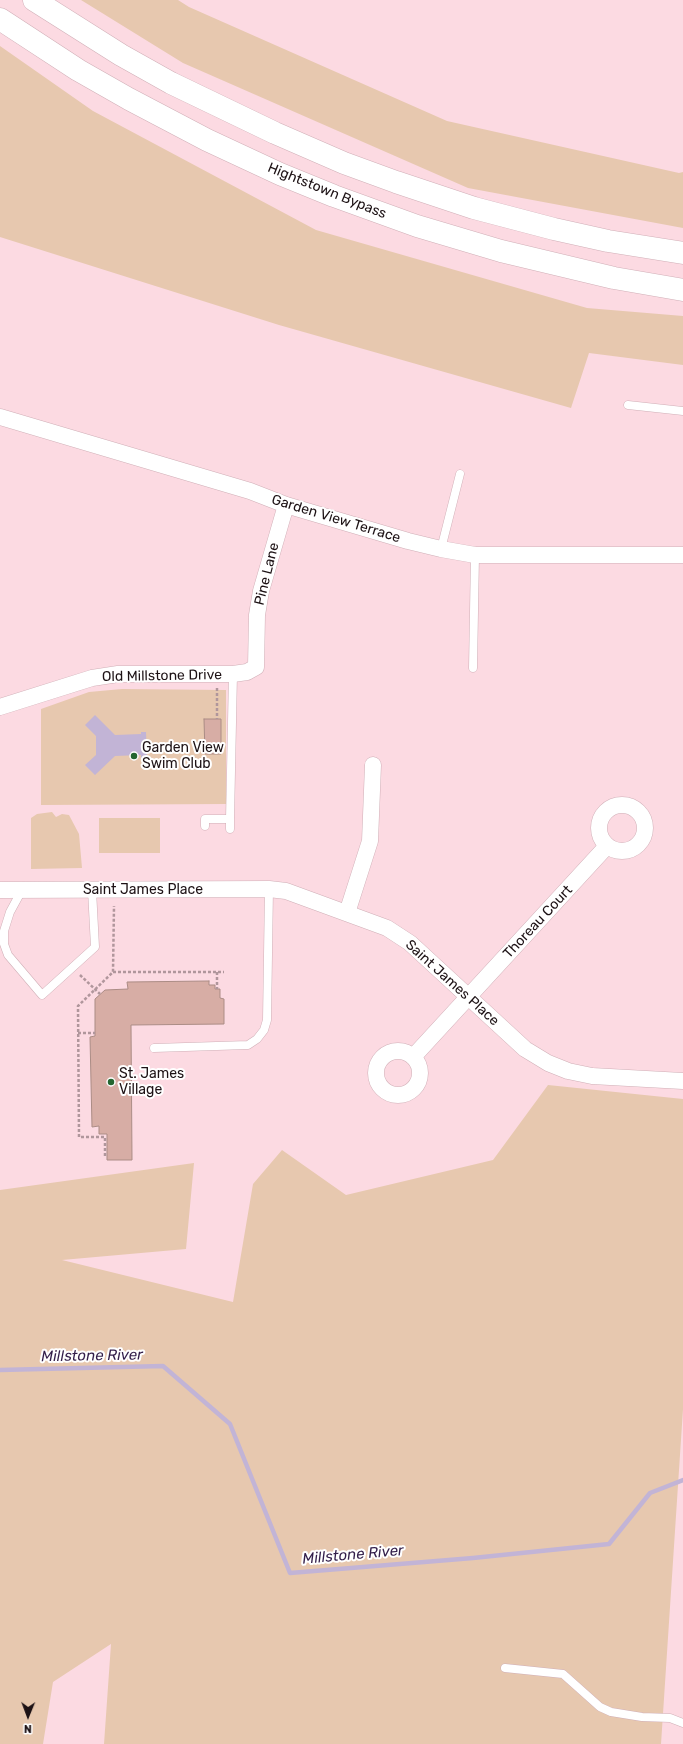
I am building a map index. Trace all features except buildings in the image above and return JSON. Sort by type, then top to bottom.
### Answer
[{"type":"highway","points":[[34,0],[121,55],[171,83],[275,134],[344,163],[474,208],[554,229],[608,241],[683,253]]},
{"type":"highway","name":"Hightstown Bypass","points":[[0,19],[78,70],[129,99],[207,140],[280,174],[334,196],[417,226],[501,252],[614,278],[683,290]]},
{"type":"street","name":"Garden View Terrace","points":[[0,417],[244,489],[286,505],[408,542],[441,549],[474,555],[683,555]]},
{"type":"street","name":"Pine Lane","points":[[256,667],[257,615],[261,591],[286,505]]},
{"type":"street","name":"Old Millstone Drive","points":[[0,707],[92,678],[118,674],[233,674],[247,672],[256,667]]},
{"type":"street","points":[[347,913],[370,840],[373,765]]},
{"type":"street","name":"Thoreau Court","points":[[413,1057],[607,846]]},
{"type":"street","name":"Saint James Place","points":[[0,890],[269,889],[286,891],[387,928],[410,943],[525,1049],[555,1066],[568,1071],[592,1076],[683,1081]]},
{"type":"lane","points":[[628,405],[683,411]]},
{"type":"lane","points":[[441,549],[460,474]]},
{"type":"lane","points":[[472,668],[474,555]]},
{"type":"lane","points":[[230,829],[233,674]]},
{"type":"lane","points":[[205,826],[205,819],[230,819]]},
{"type":"lane","points":[[154,1048],[240,1046],[248,1045],[260,1035],[267,1020],[269,889]]},
{"type":"lane","points":[[22,890],[10,912],[4,931],[4,944],[8,955],[42,995],[95,947],[92,890]]},
{"type":"lane","points":[[505,1668],[562,1674],[600,1707],[611,1712],[642,1717],[670,1718],[683,1723]]},
{"type":"path","points":[[217,688],[217,719]]},
{"type":"path","points":[[113,972],[114,906]]},
{"type":"path","points":[[72,968],[100,994]]},
{"type":"path","points":[[105,1156],[105,1137],[79,1137],[78,1006],[113,972],[224,972]]},
{"type":"path","points":[[217,972],[217,989]]},
{"type":"path","points":[[78,1033],[95,1033]]},
{"type":"shaded area","points":[[81,0],[178,0],[189,7],[447,121],[679,173],[683,172],[683,228],[468,188],[183,63]]},
{"type":"shaded area","points":[[0,46],[93,111],[316,230],[587,308],[683,316],[683,365],[589,353],[571,408],[279,325],[0,237]]},
{"type":"shaded area","name":"Garden View Swim Club","points":[[122,689],[226,690],[226,804],[41,805],[41,709],[89,692]]},
{"type":"shaded area","points":[[95,715],[115,735],[141,734],[141,732],[146,732],[147,758],[141,758],[141,755],[115,756],[95,775],[85,765],[96,755],[96,736],[85,725]]},
{"type":"shaded area","points":[[52,812],[56,817],[62,814],[69,815],[79,834],[82,868],[31,869],[31,818],[37,814]]},
{"type":"shaded area","points":[[99,818],[160,818],[160,853],[99,853]]},
{"type":"shaded area","points":[[548,1085],[683,1099],[683,1409],[661,1744],[104,1744],[111,1644],[53,1682],[43,1744],[0,1744],[0,1190],[194,1163],[186,1249],[62,1260],[233,1302],[253,1184],[282,1150],[346,1195],[493,1160]]},
{"type":"waterway","name":"Millstone River","points":[[0,1370],[163,1366],[230,1424],[290,1573],[473,1558],[609,1544],[650,1493],[683,1480]]},
{"type":"place","name":"Garden View Swim Club","points":[[134,756]]},
{"type":"place","name":"St. James Village","points":[[111,1082]]}]
